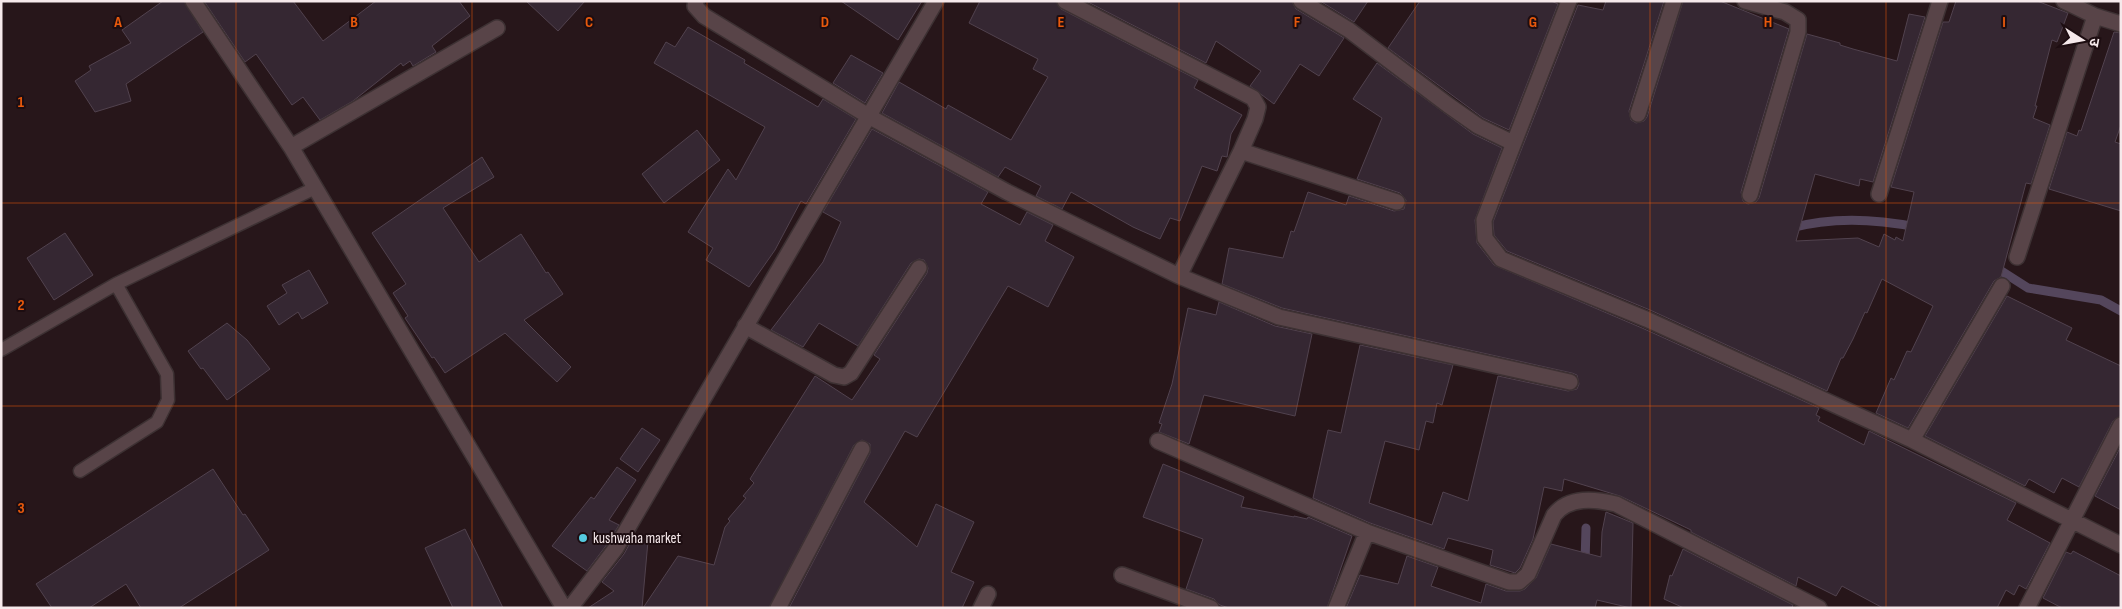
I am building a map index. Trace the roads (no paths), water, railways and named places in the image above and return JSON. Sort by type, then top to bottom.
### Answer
[{"type":"street","points":[[193,1],[291,147],[564,608]]},
{"type":"street","points":[[696,1],[695,6],[704,16],[870,117],[1007,192],[1179,276],[1279,316],[1570,382]]},
{"type":"street","points":[[570,608],[616,548],[745,326],[870,117],[936,1]]},
{"type":"street","points":[[1065,1],[1253,98],[1258,107],[1255,120],[1241,151],[1179,276]]},
{"type":"street","points":[[1569,1],[1484,220],[1485,238],[1501,259],[1646,319],[1912,440],[2121,545]]},
{"type":"street","points":[[1638,114],[1674,1]]},
{"type":"street","points":[[1745,1],[1786,12],[1798,20],[1798,32],[1750,195]]},
{"type":"street","points":[[1879,194],[1940,1]]},
{"type":"street","points":[[2064,1],[2096,16],[2121,24]]},
{"type":"street","points":[[1306,3],[1349,30],[1478,126],[1513,144]]},
{"type":"street","points":[[2017,258],[2096,16]]},
{"type":"street","points":[[291,147],[406,83],[429,67],[497,28]]},
{"type":"street","points":[[1241,151],[1397,202]]},
{"type":"street","points":[[745,326],[834,375],[844,377],[851,373],[919,268]]},
{"type":"street","points":[[1912,440],[2002,286]]},
{"type":"street","points":[[2026,608],[2121,425]]},
{"type":"street","points":[[1158,441],[1367,532],[1509,582],[1520,582],[1528,574],[1554,515],[1560,507],[1569,502],[1600,500],[1616,504],[1815,607]]},
{"type":"street","points":[[778,608],[862,449]]},
{"type":"street","points":[[1336,608],[1367,532]]},
{"type":"street","points":[[1122,575],[1211,608]]},
{"type":"street","points":[[980,608],[988,594]]},
{"type":"lane","points":[[1,350],[116,284],[315,188]]},
{"type":"lane","points":[[80,471],[157,422],[168,400],[167,374],[116,284]]},
{"type":"waterway","points":[[1791,228],[1806,224],[1853,220],[1885,222],[1916,227]]},
{"type":"waterway","points":[[1992,265],[2028,288],[2101,300],[2121,311]]},
{"type":"waterway","points":[[1585,563],[1586,528]]},
{"type":"place","name":"kushwaha market","points":[[583,538]]}]
